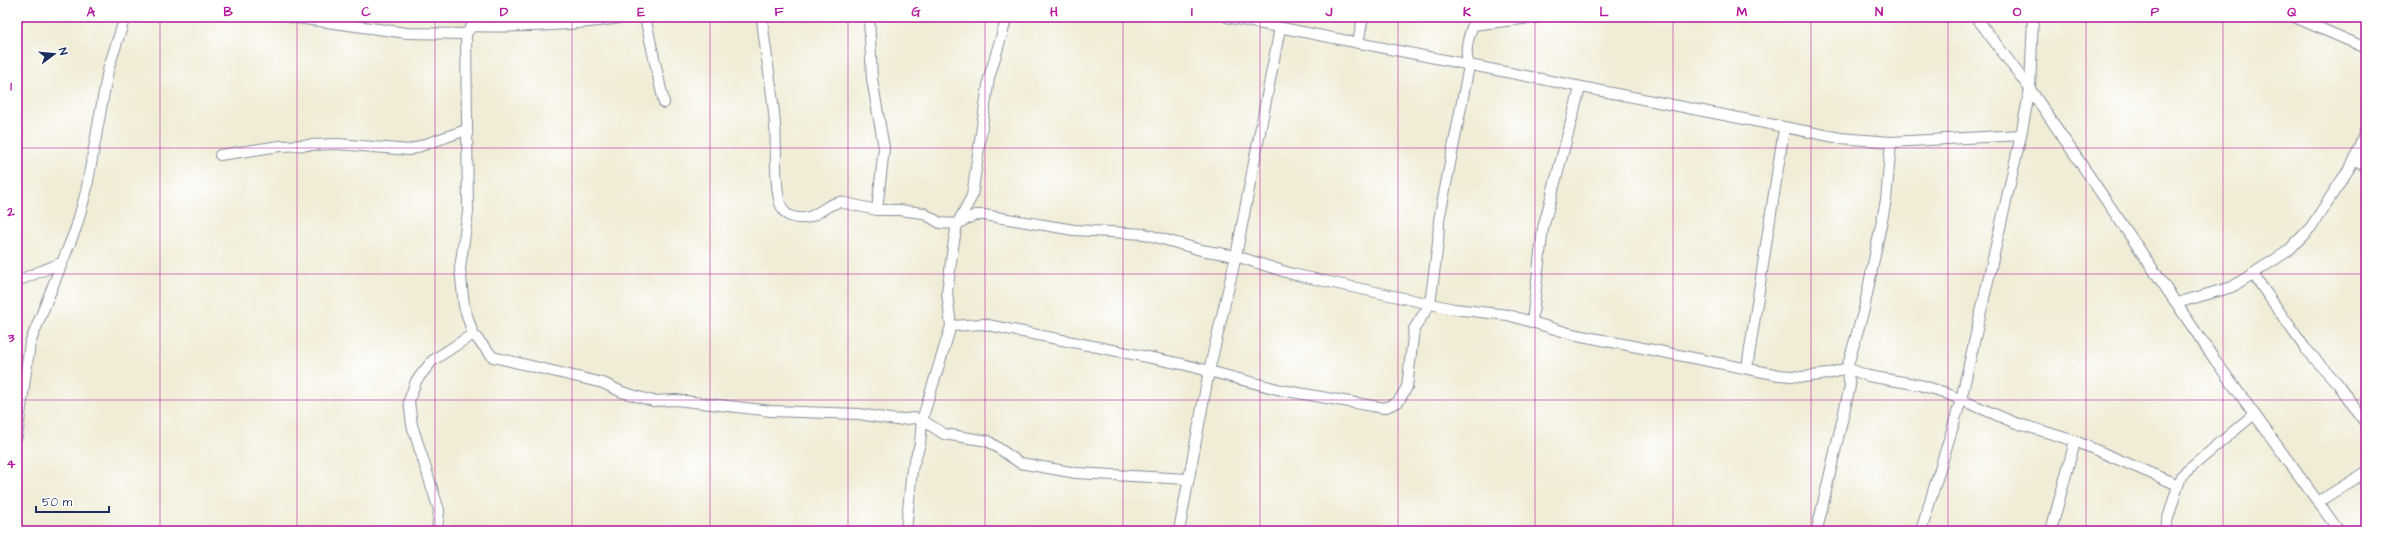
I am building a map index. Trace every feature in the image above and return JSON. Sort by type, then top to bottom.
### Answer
[{"type":"street","points":[[17,436],[30,343],[76,228],[86,192],[108,70],[125,17]]},
{"type":"street","points":[[290,17],[408,33],[466,34]]},
{"type":"street","points":[[627,17],[601,21],[505,27],[472,21],[466,34],[468,53],[466,130],[468,212],[460,268],[464,306],[473,334],[493,357],[603,383],[622,392],[653,401],[676,400],[771,411],[859,414],[896,420],[915,418],[922,420],[944,434],[988,441],[1020,462],[1076,474],[1188,479]]},
{"type":"street","points":[[645,17],[664,103]]},
{"type":"street","points":[[762,17],[775,125],[776,181],[782,208],[790,216],[801,218],[813,217],[835,202],[840,202],[876,210],[899,210],[923,213],[940,223],[957,224],[975,215],[984,215],[1074,230],[1145,234],[1201,250],[1236,256],[1292,274],[1430,304],[1508,315],[1611,343],[1779,375],[1804,376],[1828,374],[1847,368],[1868,376],[1920,385],[2014,422],[2075,441],[2178,485]]},
{"type":"street","points":[[869,17],[872,79],[884,148],[876,210]]},
{"type":"street","points":[[906,531],[912,469],[920,444],[922,420],[951,326],[947,293],[957,224],[972,196],[989,78],[1007,17]]},
{"type":"street","points":[[1227,17],[1274,23],[1358,43],[1469,66],[1784,129],[1840,138],[1891,142],[2021,135]]},
{"type":"street","points":[[1358,43],[1362,17]]},
{"type":"street","points":[[951,326],[983,324],[1130,352],[1296,393],[1372,407],[1392,406],[1398,402],[1407,386],[1414,329],[1430,304],[1438,243],[1439,220],[1469,66],[1466,52],[1467,41],[1474,21],[1539,17]]},
{"type":"street","points":[[1976,17],[2030,89],[2254,414],[2339,531]]},
{"type":"street","points":[[1921,531],[1961,400],[2021,135],[2030,89],[2033,17]]},
{"type":"street","points":[[2294,17],[2366,48]]},
{"type":"street","points":[[1179,531],[1209,371],[1236,256],[1274,23]]},
{"type":"street","points":[[1532,322],[1543,228],[1580,88]]},
{"type":"street","points":[[2177,303],[2232,287],[2288,251],[2311,226],[2354,161],[2366,128]]},
{"type":"street","points":[[1747,368],[1784,129]]},
{"type":"street","points":[[220,155],[280,146],[338,144],[408,150],[466,130]]},
{"type":"street","points":[[1817,530],[1850,386],[1847,368],[1864,309],[1886,200],[1891,142]]},
{"type":"street","points":[[2354,161],[2366,166]]},
{"type":"street","points":[[17,281],[61,263]]},
{"type":"street","points":[[2253,274],[2305,348],[2338,384],[2366,424]]},
{"type":"street","points":[[437,531],[439,510],[409,414],[410,401],[416,381],[432,362],[473,334]]},
{"type":"street","points":[[2164,531],[2178,485],[2184,473],[2254,414]]},
{"type":"street","points":[[2052,531],[2075,441]]},
{"type":"street","points":[[2318,502],[2366,472]]}]
